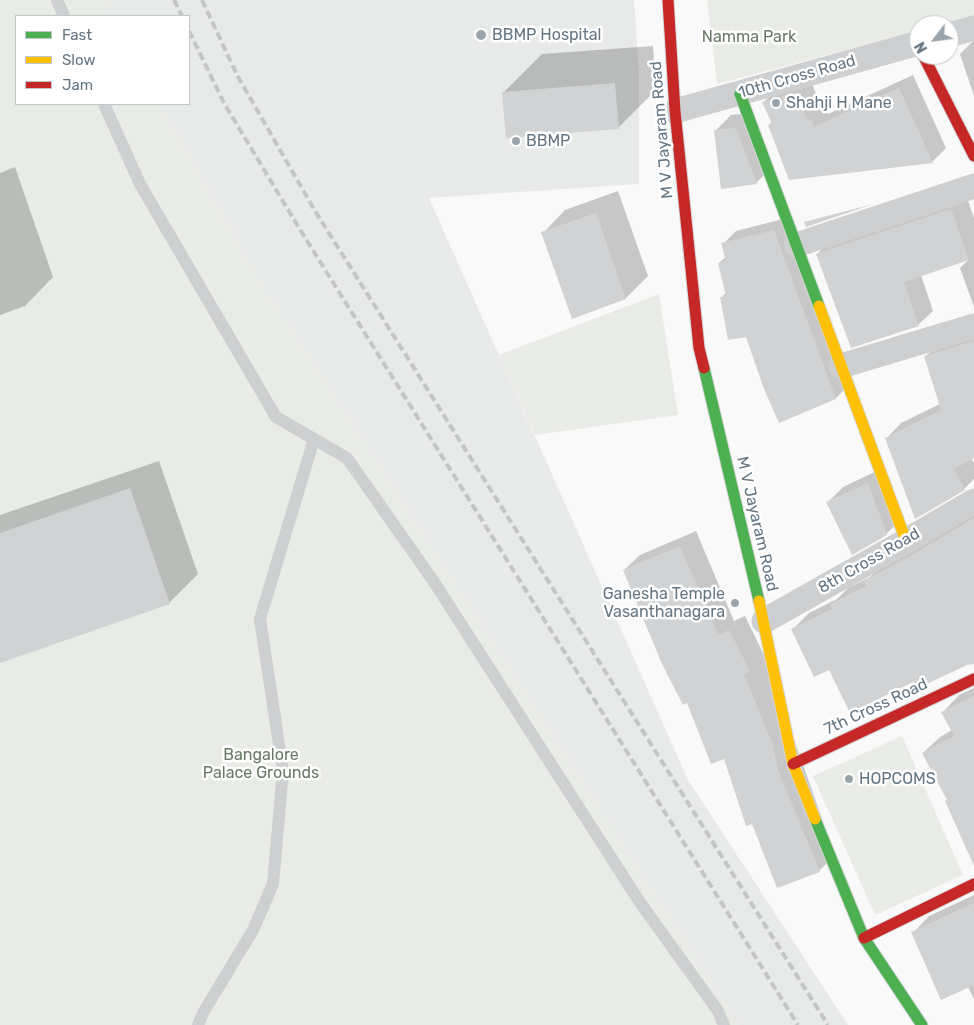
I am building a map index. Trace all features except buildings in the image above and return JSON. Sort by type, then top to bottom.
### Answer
[{"type":"street","name":"M V Jayaram Road","points":[[668,0],[675,111],[698,348],[764,621],[793,764],[864,938],[922,1025]]},
{"type":"street","points":[[959,32],[974,28]]},
{"type":"street","name":"10th Cross Road","points":[[675,111],[909,50]]},
{"type":"street","points":[[928,65],[974,156]]},
{"type":"street","points":[[740,94],[906,541]]},
{"type":"street","points":[[796,245],[974,186]]},
{"type":"street","points":[[841,366],[974,326]]},
{"type":"street","name":"8th Cross Road","points":[[764,621],[974,501]]},
{"type":"street","name":"7th Cross Road","points":[[793,764],[974,679]]},
{"type":"street","points":[[864,938],[974,884]]},
{"type":"lane","points":[[57,0],[64,15]]},
{"type":"lane","points":[[104,105],[140,184],[276,417],[347,458],[434,582],[639,901],[718,1011],[724,1025]]},
{"type":"lane","points":[[198,1025],[203,1013],[253,930],[273,884],[282,771],[260,619],[314,439]]},
{"type":"shaded area","points":[[107,0],[634,0],[639,70],[639,184],[429,198],[688,780],[848,1025],[739,1025],[256,274],[161,105],[190,105],[190,15],[112,15]]},
{"type":"green space","name":"Bangalore Palace Grounds","points":[[0,0],[107,0],[112,15],[15,15],[15,105],[161,105],[256,274],[739,1025],[0,1025]]},
{"type":"green space","name":"Namma Park","points":[[707,0],[974,0],[974,17],[959,21],[959,15],[909,15],[909,34],[717,84]]},
{"type":"green space","points":[[659,294],[678,415],[535,435],[499,355]]},
{"type":"green space","points":[[902,736],[963,875],[875,915],[813,776]]},
{"type":"railway","points":[[174,0],[182,15]]},
{"type":"railway","points":[[202,0],[237,75],[315,211],[828,1025]]},
{"type":"railway","points":[[190,33],[224,103],[299,228],[798,1025]]},
{"type":"traffic: fast","points":[[740,94],[819,306]]},
{"type":"traffic: fast","points":[[704,368],[759,601]]},
{"type":"traffic: fast","points":[[815,819],[864,938],[922,1025]]},
{"type":"traffic: slow","points":[[819,306],[906,541]]},
{"type":"traffic: slow","points":[[759,601],[793,764],[815,819]]},
{"type":"traffic: jam","points":[[668,0],[675,111],[699,348],[704,368]]},
{"type":"traffic: jam","points":[[928,65],[974,156]]},
{"type":"traffic: jam","points":[[793,764],[974,679]]},
{"type":"traffic: jam","points":[[864,938],[974,884]]},
{"type":"place","name":"BBMP Hospital","points":[[481,35]]},
{"type":"place","name":"Shahji H Mane","points":[[776,103]]},
{"type":"place","name":"BBMP","points":[[516,141]]},
{"type":"place","name":"Ganesha Temple Vasanthanagara","points":[[735,603]]},
{"type":"place","name":"HOPCOMS","points":[[849,779]]}]
